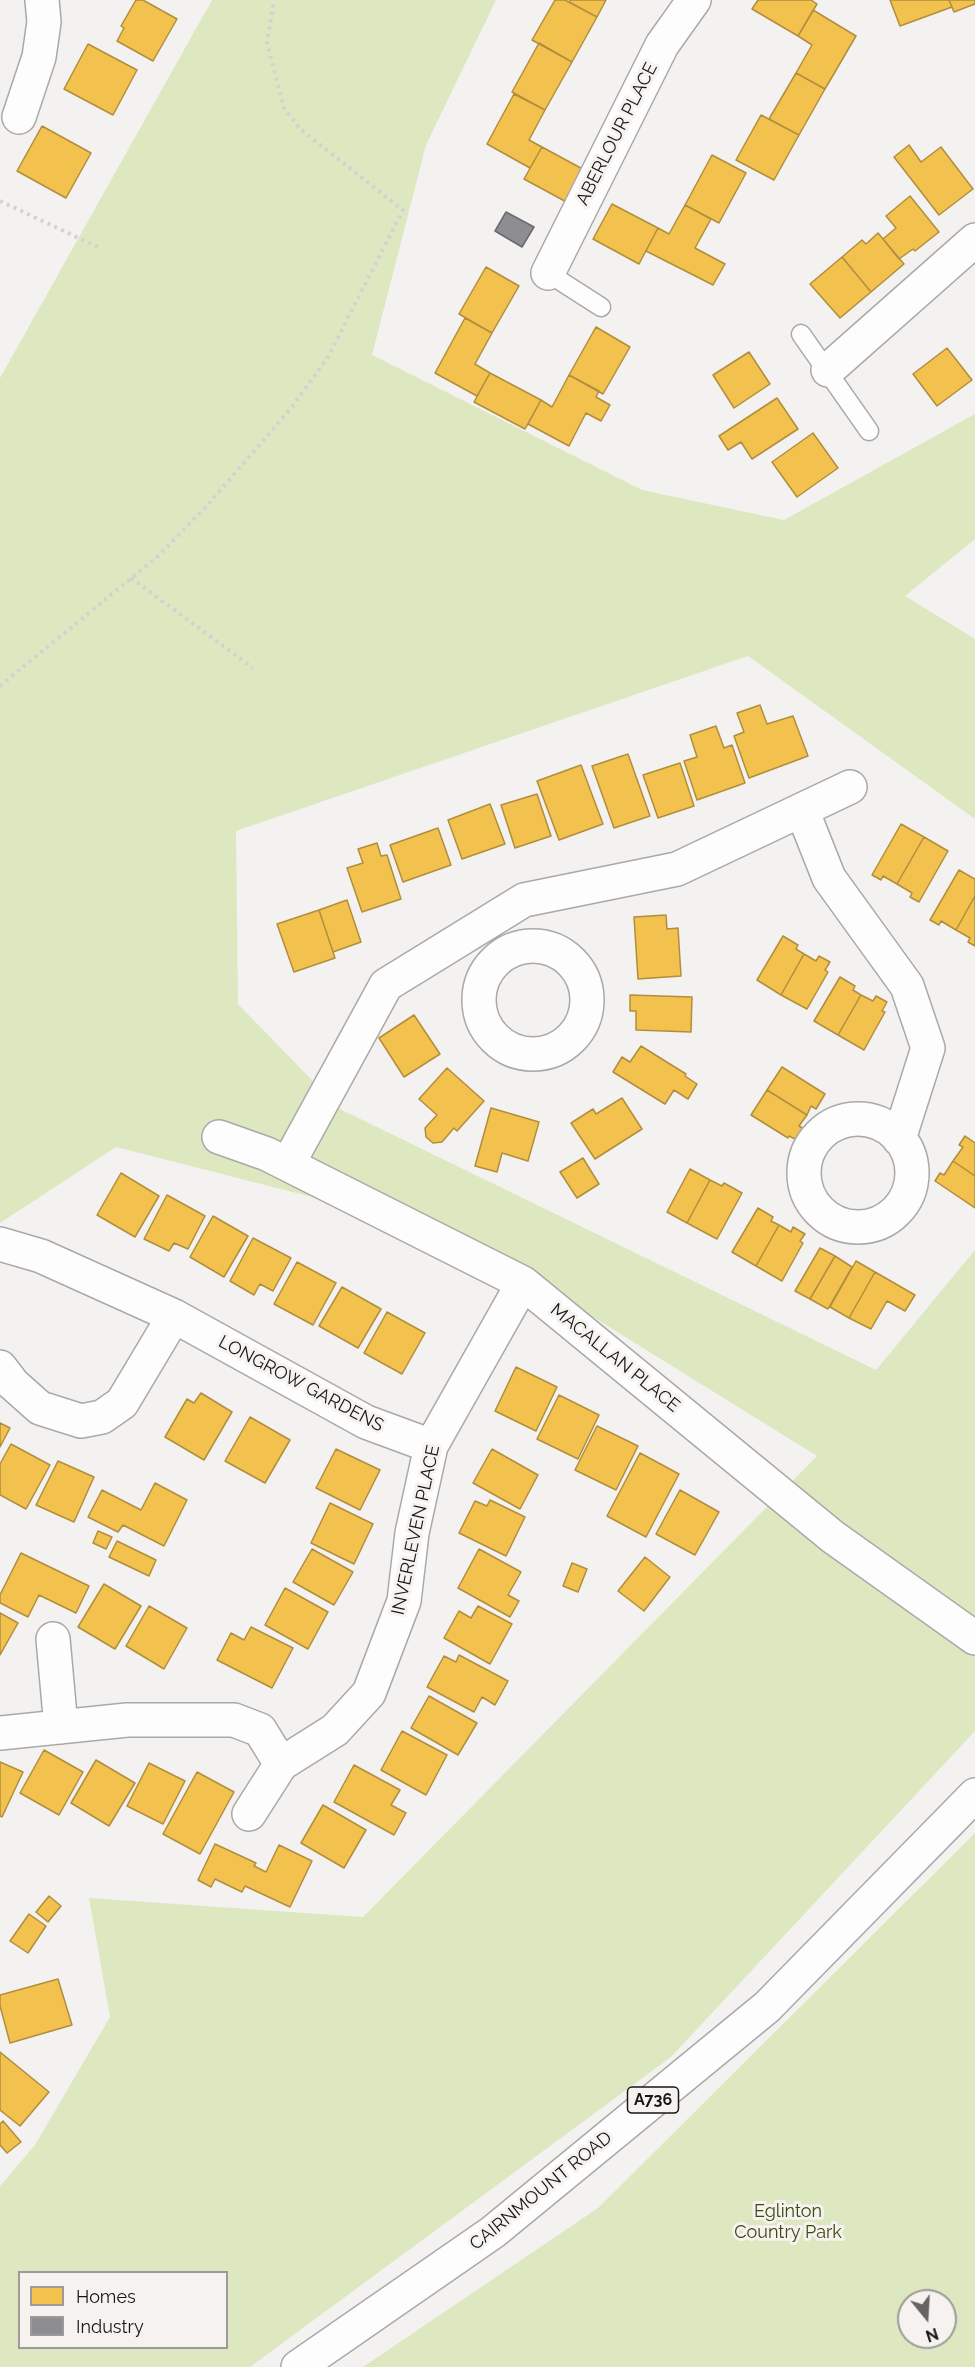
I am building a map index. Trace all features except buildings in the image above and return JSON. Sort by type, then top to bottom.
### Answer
[{"type":"street","points":[[19,117],[39,57],[44,22],[42,0]]},
{"type":"street","name":"ABERLOUR PLACE","points":[[548,273],[662,45],[694,0]]},
{"type":"street","points":[[828,370],[975,240]]},
{"type":"street","points":[[288,1164],[386,985],[524,900],[677,869],[850,787]]},
{"type":"street","points":[[802,810],[829,878],[907,986],[928,1048],[899,1139]]},
{"type":"street","points":[[524,900],[532,945]]},
{"type":"street","name":"MACALLAN PLACE","points":[[219,1137],[288,1164],[523,1283],[833,1537],[975,1638]]},
{"type":"street","name":"LONGROW GARDENS","points":[[0,1244],[41,1256],[174,1316],[366,1422],[431,1446]]},
{"type":"street","name":"INVERLEVEN PLACE","points":[[249,1814],[281,1764],[335,1730],[369,1693],[404,1601],[412,1533],[431,1446],[523,1283]]},
{"type":"street","points":[[0,1367],[13,1384],[40,1408],[81,1421],[102,1417],[122,1403],[174,1316]]},
{"type":"street","points":[[53,1639],[61,1727]]},
{"type":"street","points":[[0,1733],[127,1720],[234,1720],[260,1730],[281,1764]]},
{"type":"street","name":"CAIRNMOUNT ROAD","points":[[298,2367],[493,2232],[767,2007],[975,1795]]},
{"type":"lane","points":[[548,273],[601,307]]},
{"type":"lane","points":[[801,334],[869,431]]},
{"type":"path","points":[[0,686],[157,557],[206,507],[291,408],[328,357],[403,210],[300,129],[284,108],[267,43],[274,0]]},
{"type":"path","points":[[0,201],[100,248]]},
{"type":"path","points":[[131,578],[253,668]]},
{"type":"green space","points":[[212,0],[496,0],[426,145],[372,355],[642,490],[784,520],[975,414],[975,539],[905,596],[975,639],[975,819],[748,656],[236,831],[238,1004],[340,1109],[876,1370],[975,1250],[975,1731],[671,2057],[250,2367],[0,2367],[0,2186],[35,2145],[110,2017],[89,1898],[363,1917],[817,1456],[461,1235],[116,1147],[0,1223],[0,378]]},
{"type":"green space","name":"Eglinton Country Park","points":[[975,1833],[975,2367],[363,2367],[598,2208]]}]
